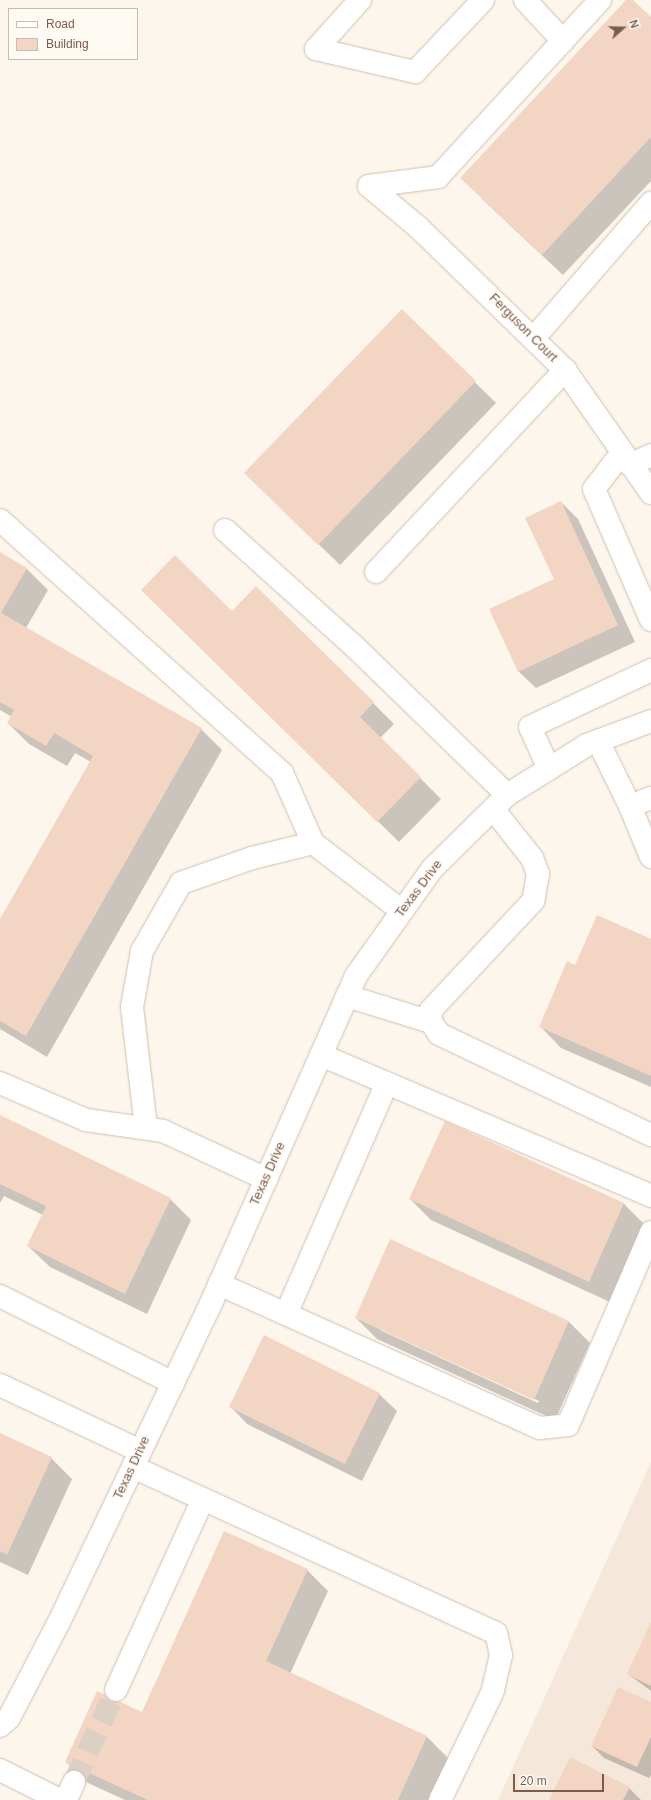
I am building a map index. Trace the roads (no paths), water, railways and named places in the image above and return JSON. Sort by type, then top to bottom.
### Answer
[{"type":"street","points":[[360,0],[316,49],[415,72],[483,0]]},
{"type":"street","points":[[525,0],[563,41],[600,0]]},
{"type":"street","name":"Ferguson Court","points":[[563,41],[438,177],[369,186],[419,228],[534,338],[565,370],[626,460],[651,493]]},
{"type":"street","points":[[534,338],[651,203]]},
{"type":"street","points":[[376,572],[565,370]]},
{"type":"street","points":[[651,455],[626,460],[594,489],[651,620]]},
{"type":"street","points":[[0,520],[282,773],[313,843],[402,911]]},
{"type":"street","points":[[226,530],[355,647],[500,802],[532,858],[538,874],[532,901],[430,1010],[432,1022],[439,1034],[651,1135]]},
{"type":"street","points":[[549,769],[530,727],[651,670]]},
{"type":"street","name":"Texas Drive","points":[[0,1726],[9,1718],[59,1622],[173,1383],[219,1284],[356,976],[432,869],[500,802],[549,769],[598,742],[651,721]]},
{"type":"street","points":[[598,742],[630,806],[651,857]]},
{"type":"street","points":[[630,806],[651,798]]},
{"type":"street","points":[[146,1128],[132,1007],[142,951],[182,883],[252,858],[313,843]]},
{"type":"street","points":[[347,996],[432,1022]]},
{"type":"street","points":[[321,1055],[651,1196]]},
{"type":"street","points":[[0,1083],[86,1120],[163,1130],[266,1179]]},
{"type":"street","points":[[286,1314],[387,1083]]},
{"type":"street","points":[[219,1284],[540,1428],[568,1425],[651,1232]]},
{"type":"street","points":[[0,1296],[173,1383]]},
{"type":"street","points":[[0,1385],[136,1459],[203,1499],[496,1633],[501,1655],[493,1691],[440,1800]]},
{"type":"street","points":[[116,1690],[203,1499]]},
{"type":"street","points":[[0,1770],[60,1800]]},
{"type":"tunnel","points":[[74,1782],[116,1690]]}]
